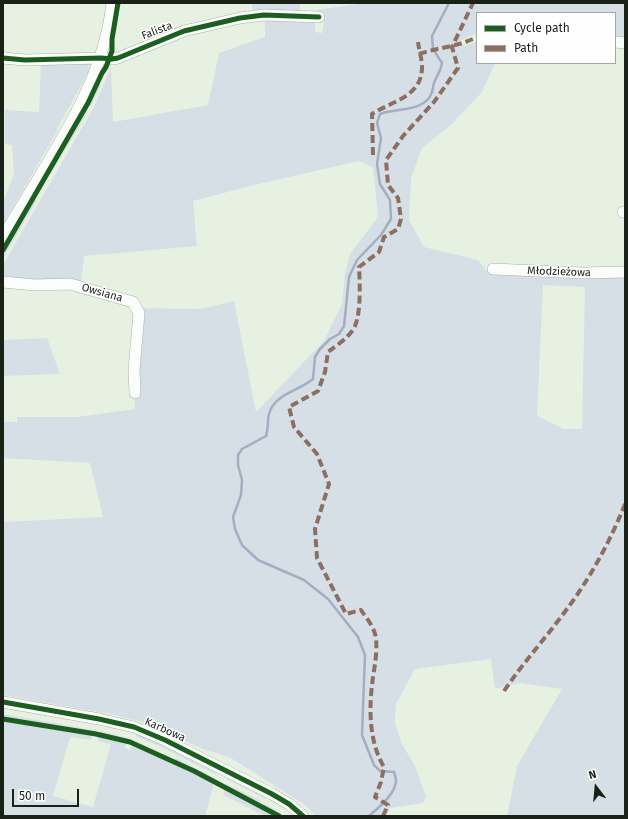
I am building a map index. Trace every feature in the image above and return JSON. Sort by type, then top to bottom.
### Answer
[{"type":"street","points":[[3,237],[82,101],[101,58],[106,40],[112,3]]},
{"type":"street","name":"Falista","points":[[3,58],[25,60],[112,59],[184,32],[240,18],[264,15],[319,17]]},
{"type":"street","name":"Młodzieżowa","points":[[493,269],[583,273],[625,272]]},
{"type":"street","name":"Owsiana","points":[[3,282],[35,285],[70,284],[133,302],[139,312],[134,370],[136,393]]},
{"type":"street","name":"Karbowa","points":[[3,702],[117,723],[150,734],[272,794],[289,804],[303,816]]},
{"type":"shaded area","points":[[251,3],[299,3],[301,12],[254,12]]},
{"type":"shaded area","points":[[365,3],[625,3],[625,39],[616,39],[616,12],[476,12],[476,33],[459,41],[465,46],[476,41],[476,64],[495,64],[482,92],[453,123],[422,148],[411,178],[409,220],[424,247],[478,260],[486,270],[584,276],[625,275],[625,816],[507,816],[517,766],[562,689],[520,683],[495,689],[491,659],[415,669],[396,704],[395,723],[401,742],[416,768],[426,797],[423,803],[390,808],[386,816],[316,816],[305,805],[231,758],[203,749],[146,723],[111,714],[3,695],[3,522],[103,517],[90,463],[3,458],[3,422],[17,422],[17,417],[77,417],[135,409],[134,395],[139,330],[143,329],[145,313],[141,312],[140,308],[201,309],[234,301],[256,412],[324,341],[342,304],[345,273],[350,254],[378,217],[373,168],[359,161],[254,185],[193,201],[197,246],[84,256],[81,284],[3,277],[3,265],[94,107],[111,67],[113,122],[208,105],[219,53],[265,37],[265,17],[315,19],[315,32],[322,33],[325,16],[316,10]],"holes":[[[543,285],[585,287],[582,429],[564,429],[537,416]]]},
{"type":"shaded area","points":[[41,62],[85,63],[88,65],[89,71],[57,129],[58,130],[3,224],[3,202],[14,174],[12,145],[5,144],[5,110],[39,112]]},
{"type":"shaded area","points":[[99,84],[101,85],[91,106],[89,105]]},
{"type":"shaded area","points":[[86,111],[88,112],[40,191],[40,190]]},
{"type":"shaded area","points":[[33,200],[37,200],[3,258],[3,253]]},
{"type":"shaded area","points":[[47,338],[60,374],[3,376],[3,340]]},
{"type":"shaded area","points":[[3,714],[93,730],[93,732],[3,717]]},
{"type":"shaded area","points":[[3,720],[92,735],[91,740],[70,737],[53,796],[93,807],[111,744],[98,741],[99,736],[126,743],[125,748],[130,750],[132,745],[163,757],[214,783],[205,816],[3,816]]},
{"type":"shaded area","points":[[100,731],[128,738],[127,740],[100,734]]},
{"type":"shaded area","points":[[137,733],[163,744],[216,772],[217,775],[136,736]]},
{"type":"shaded area","points":[[176,758],[216,779],[215,781],[175,760]]},
{"type":"shaded area","points":[[229,778],[268,796],[266,799],[226,779]]},
{"type":"shaded area","points":[[226,784],[261,801],[260,803],[225,786]]},
{"type":"shaded area","points":[[225,789],[277,816],[265,816],[223,795]]},
{"type":"shaded area","points":[[264,803],[285,816],[281,816],[263,805]]},
{"type":"waterway","points":[[369,816],[393,791],[396,781],[394,772],[380,771],[374,765],[362,735],[365,655],[358,637],[328,599],[304,580],[258,560],[242,545],[235,529],[233,517],[241,495],[242,480],[238,465],[238,455],[242,449],[266,436],[269,414],[276,402],[281,397],[313,379],[315,357],[320,349],[330,339],[339,334],[344,326],[349,277],[357,260],[381,235],[391,219],[390,200],[380,184],[377,164],[381,138],[377,123],[380,114],[417,106],[424,103],[429,98],[442,63],[433,49],[432,36],[449,3]]},
{"type":"marked path","points":[[383,816],[388,805],[375,797],[381,782],[384,767],[375,746],[371,723],[371,700],[376,654],[374,631],[361,610],[346,614],[317,558],[315,529],[329,484],[317,454],[294,427],[289,407],[318,391],[325,372],[328,352],[347,337],[355,326],[359,305],[359,267],[379,252],[384,237],[398,229],[401,219],[398,198],[388,185],[386,160],[403,136],[434,102],[458,68],[452,47],[473,3]]},
{"type":"marked path","points":[[419,54],[463,43],[476,37]]},
{"type":"marked path","points":[[373,155],[372,114],[404,97],[417,85],[421,77],[422,67],[418,42]]},
{"type":"marked path","points":[[504,691],[564,613],[582,587],[606,546],[625,504]]},
{"type":"cycle path","points":[[3,250],[88,103],[106,67],[112,51],[112,39],[118,3]]},
{"type":"cycle path","points":[[3,58],[25,60],[112,59],[118,58],[184,31],[240,18],[264,15],[319,17]]},
{"type":"cycle path","points":[[3,702],[99,719],[134,727],[165,740],[272,794],[289,804],[303,816]]},
{"type":"cycle path","points":[[3,719],[96,734],[130,742],[194,771],[279,816]]}]
